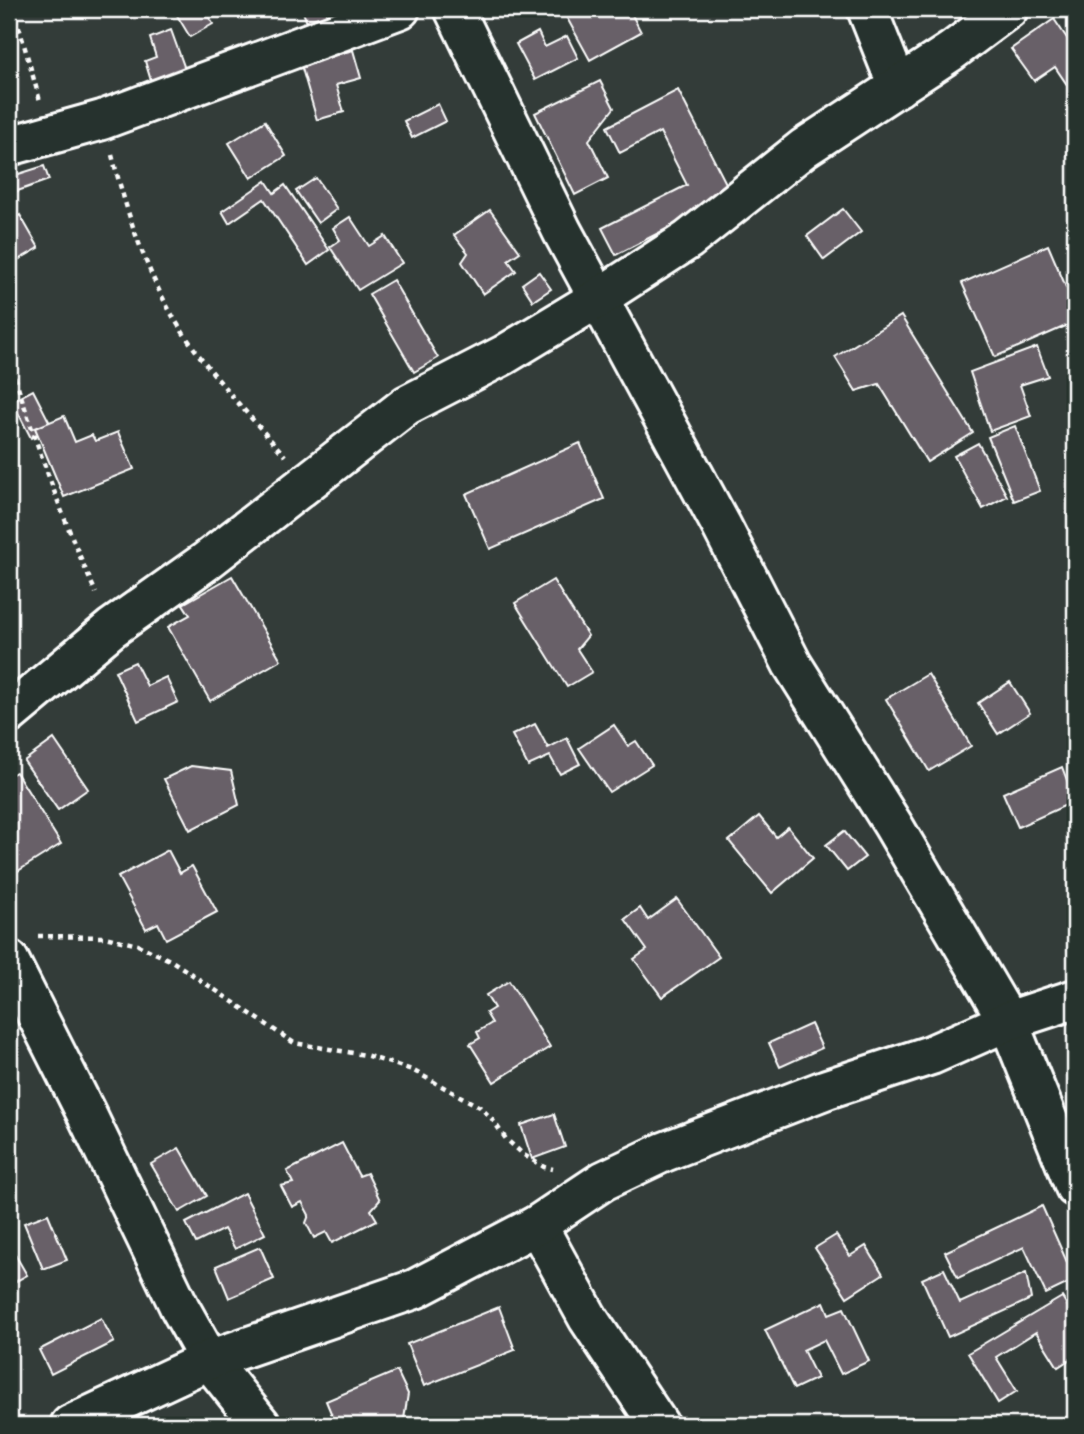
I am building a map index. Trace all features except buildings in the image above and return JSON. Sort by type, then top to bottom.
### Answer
[{"type":"street","points":[[9,146],[102,120],[400,9]]},
{"type":"street","points":[[454,9],[562,231],[722,525],[792,664],[1009,1021],[1075,1187]]},
{"type":"street","points":[[867,9],[898,87]]},
{"type":"street","points":[[9,714],[112,628],[205,562],[407,405],[504,355],[688,240],[804,148],[981,31],[1008,9]]},
{"type":"street","points":[[20,948],[86,1113],[180,1308],[209,1360],[261,1425]]},
{"type":"street","points":[[70,1425],[209,1360],[415,1289],[537,1225],[603,1181],[664,1152],[827,1089],[931,1055],[1009,1021],[1075,999]]},
{"type":"street","points":[[537,1225],[588,1318],[659,1425]]},
{"type":"path","points":[[10,9],[19,27],[49,135]]},
{"type":"path","points":[[102,120],[122,196],[146,262],[180,327],[228,390],[308,483]]},
{"type":"path","points":[[9,358],[38,451],[70,536],[112,628]]},
{"type":"path","points":[[20,948],[104,937],[138,945],[172,961],[294,1043],[365,1055],[412,1070],[480,1107],[506,1139],[524,1155],[544,1167],[603,1181]]}]
